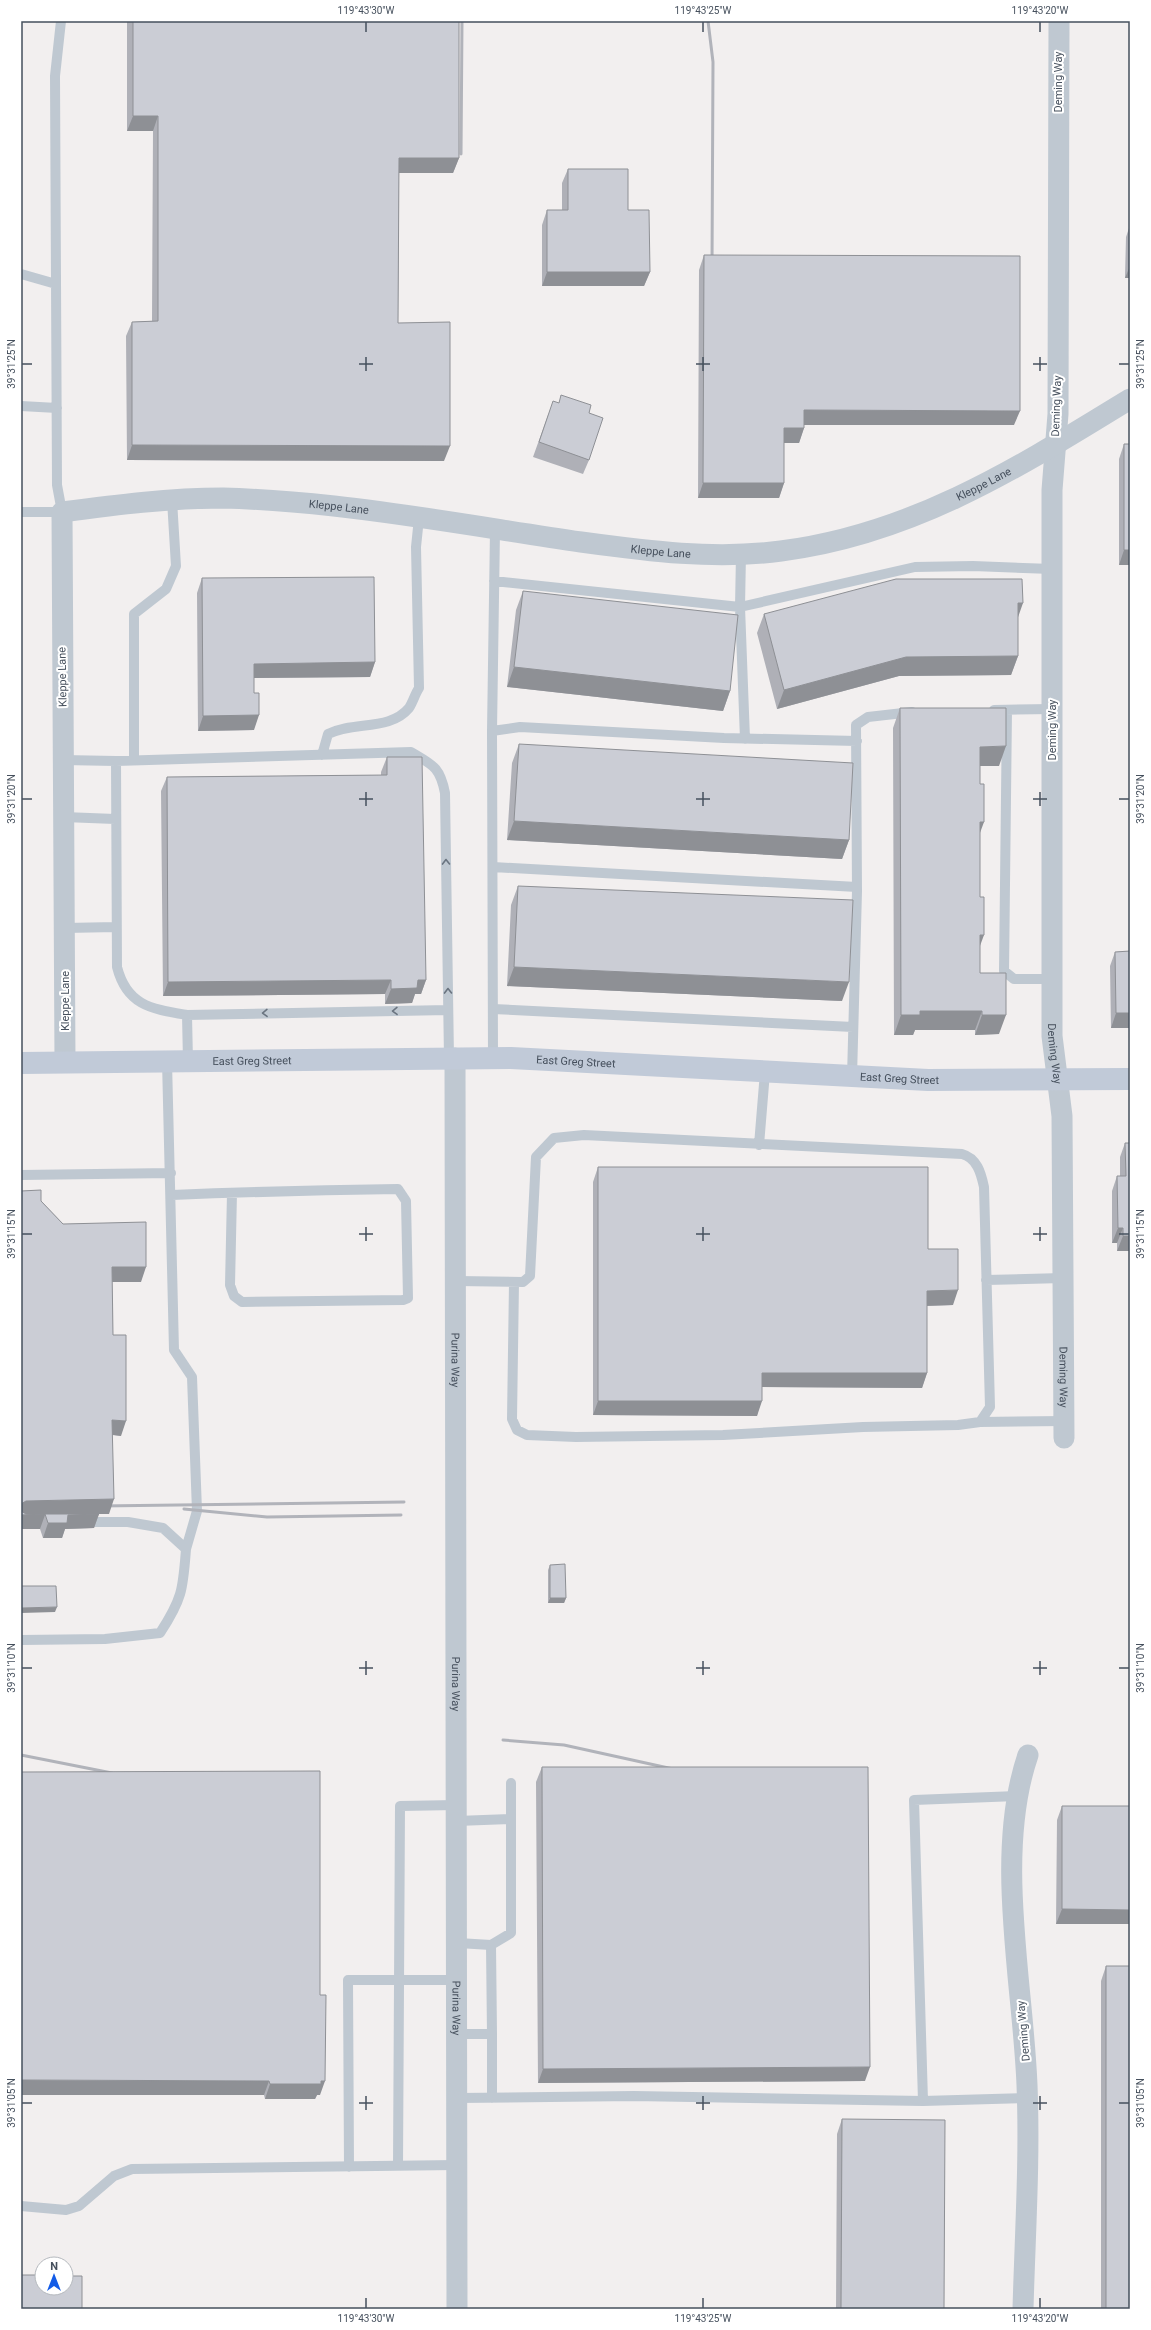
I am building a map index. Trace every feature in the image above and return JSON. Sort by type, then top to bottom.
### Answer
[{"type":"main road","name":"East Greg Street","points":[[21,1063],[493,1058],[574,1060],[852,1077],[928,1080],[1130,1079]]},
{"type":"street","name":"Deming Way","points":[[1058,21],[1058,414],[1052,490],[1052,1036],[1062,1116],[1064,1430]]},
{"type":"street","name":"Kleppe Lane","points":[[65,1062],[62,512],[172,500],[221,498],[276,500],[335,506],[633,549],[684,553],[741,554],[781,551],[829,542],[882,528],[924,514],[970,493],[1130,399]]},
{"type":"street","name":"Purina Way","points":[[452,1058],[457,1281],[457,2309]]},
{"type":"street","name":"Deming Way","points":[[1023,2309],[1028,2098],[1014,1900],[1013,1853],[1017,1796],[1028,1755]]},
{"type":"lane","points":[[21,512],[62,512],[57,485],[55,76],[61,21]]},
{"type":"lane","points":[[21,274],[56,284]]},
{"type":"lane","points":[[21,406],[57,408]]},
{"type":"lane","points":[[134,760],[134,614],[166,589],[176,566],[172,500]]},
{"type":"lane","points":[[322,755],[328,734],[341,728],[394,720],[409,707],[418,688],[416,546],[419,518]]},
{"type":"lane","points":[[493,1058],[492,731],[495,530]]},
{"type":"lane","points":[[741,554],[740,607],[746,739]]},
{"type":"lane","points":[[494,581],[740,607],[915,568],[973,566],[1052,569]]},
{"type":"lane","points":[[984,710],[1052,709]]},
{"type":"lane","points":[[1008,710],[1004,971],[1014,979],[1052,979]]},
{"type":"lane","points":[[852,1077],[857,887],[856,725],[868,717],[900,712],[923,711]]},
{"type":"lane","points":[[492,731],[520,727],[746,739],[857,741]]},
{"type":"lane","points":[[64,760],[116,761],[412,752],[435,766],[442,776],[445,793],[448,1010],[452,1058]]},
{"type":"lane","points":[[116,761],[115,819],[117,967],[120,982],[132,997],[150,1009],[187,1015],[448,1010]]},
{"type":"lane","points":[[64,817],[115,819]]},
{"type":"lane","points":[[493,867],[857,887]]},
{"type":"lane","points":[[65,928],[116,927]]},
{"type":"lane","points":[[493,1009],[853,1027]]},
{"type":"lane","points":[[21,1640],[105,1639],[160,1633],[177,1608],[183,1588],[186,1548],[196,1511],[192,1377],[174,1350],[171,1173],[177,1061],[187,1015]]},
{"type":"lane","points":[[759,1144],[765,1072]]},
{"type":"lane","points":[[457,1281],[523,1282],[530,1276],[536,1157],[554,1138],[584,1135],[966,1155],[976,1163],[982,1175],[984,1187],[990,1407],[980,1422]]},
{"type":"lane","points":[[21,1175],[171,1173]]},
{"type":"lane","points":[[172,1195],[232,1193],[398,1189],[406,1201],[408,1298],[403,1300],[242,1302],[234,1296],[230,1285],[232,1193]]},
{"type":"lane","points":[[986,1280],[1063,1278]]},
{"type":"lane","points":[[514,1282],[512,1419],[517,1430],[527,1435],[576,1437],[723,1435],[863,1427],[958,1425],[980,1422],[1064,1430]]},
{"type":"lane","points":[[74,1522],[128,1522],[163,1528],[186,1548]]},
{"type":"lane","points":[[458,1944],[491,1945],[511,1933],[511,1783]]},
{"type":"lane","points":[[923,2101],[914,1800],[1017,1796]]},
{"type":"lane","points":[[398,2166],[400,1806],[511,1819]]},
{"type":"lane","points":[[491,1945],[492,2098]]},
{"type":"lane","points":[[349,2167],[348,1980],[458,1980]]},
{"type":"lane","points":[[457,2034],[492,2034]]},
{"type":"lane","points":[[457,2098],[634,2096],[923,2101],[1028,2098]]},
{"type":"lane","points":[[21,2206],[66,2210],[79,2206],[114,2176],[132,2169],[457,2165]]},
{"type":"building","points":[[133,21],[459,21],[459,158],[399,158],[398,323],[450,322],[450,446],[132,445],[132,322],[158,321],[158,116],[133,116]]},
{"type":"building","points":[[568,169],[628,169],[628,210],[649,210],[650,272],[547,272],[547,210],[568,210]]},
{"type":"building","points":[[704,255],[1020,256],[1020,411],[804,410],[804,428],[784,428],[784,483],[703,483]]},
{"type":"building","points":[[561,395],[591,405],[589,413],[603,418],[589,460],[539,442],[553,401],[559,403]]},
{"type":"building","points":[[1124,444],[1130,444],[1130,550],[1124,550]]},
{"type":"building","points":[[374,577],[375,662],[254,664],[254,693],[259,693],[259,715],[203,716],[202,578]]},
{"type":"building","points":[[896,579],[1022,579],[1023,603],[1018,603],[1018,656],[906,657],[784,690],[764,614]]},
{"type":"building","points":[[523,591],[738,615],[730,691],[514,667]]},
{"type":"building","points":[[900,708],[1006,708],[1006,746],[980,747],[980,784],[984,784],[984,822],[980,822],[980,897],[984,897],[984,935],[980,935],[980,973],[1006,973],[1006,1015],[982,1015],[982,1011],[920,1011],[920,1015],[901,1015]]},
{"type":"building","points":[[519,744],[853,763],[849,840],[514,821]]},
{"type":"building","points":[[387,757],[422,757],[426,980],[418,980],[417,988],[391,989],[391,980],[168,982],[167,777],[387,775]]},
{"type":"building","points":[[518,886],[853,900],[849,982],[514,967]]},
{"type":"building","points":[[1130,951],[1130,1013],[1116,1013],[1115,952]]},
{"type":"building","points":[[1125,1143],[1130,1143],[1130,1236],[1123,1236],[1123,1228],[1118,1228],[1117,1176],[1126,1176]]},
{"type":"building","points":[[598,1167],[928,1167],[928,1249],[958,1249],[958,1290],[927,1291],[927,1373],[762,1373],[762,1401],[598,1401]]},
{"type":"building","points":[[41,1190],[41,1201],[63,1224],[146,1222],[146,1267],[112,1267],[113,1335],[126,1335],[126,1421],[112,1420],[114,1499],[26,1501],[21,1504],[21,1191]]},
{"type":"building","points":[[21,1511],[26,1514],[45,1514],[21,1515]]},
{"type":"building","points":[[45,1514],[99,1514],[68,1515],[67,1523],[48,1523]]},
{"type":"building","points":[[565,1564],[566,1598],[550,1598],[550,1565]]},
{"type":"building","points":[[21,1586],[56,1586],[57,1607],[21,1608]]},
{"type":"building","points":[[542,1767],[868,1767],[870,2067],[543,2069]]},
{"type":"building","points":[[320,1771],[320,1995],[326,1995],[325,2081],[321,2081],[321,2084],[270,2084],[269,2081],[21,2080],[21,1772]]},
{"type":"building","points":[[1062,1806],[1130,1806],[1130,1910],[1062,1909]]},
{"type":"building","points":[[1106,1966],[1130,1966],[1130,2309],[1106,2309]]},
{"type":"building","points":[[842,2119],[945,2120],[944,2309],[841,2309]]},
{"type":"building","points":[[21,2275],[34,2275],[34,2296],[74,2296],[74,2276],[82,2276],[82,2309],[21,2309]]},
{"type":"railway","points":[[461,154],[462,21]]},
{"type":"railway","points":[[708,21],[713,62],[712,266]]},
{"type":"railway","points":[[100,1506],[404,1502]]},
{"type":"railway","points":[[184,1509],[267,1517],[401,1515]]},
{"type":"railway","points":[[503,1740],[564,1745],[673,1769]]},
{"type":"railway","points":[[21,1755],[112,1773]]}]
